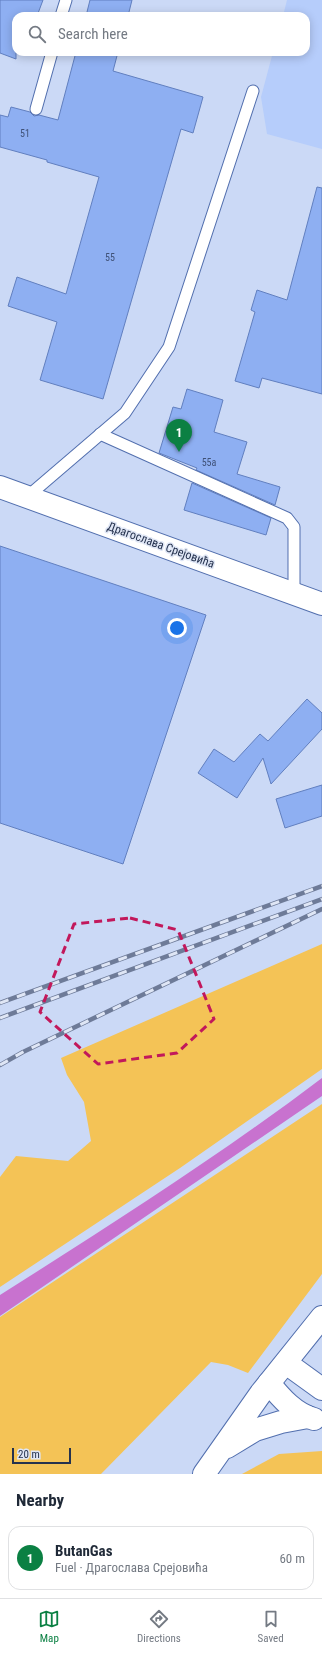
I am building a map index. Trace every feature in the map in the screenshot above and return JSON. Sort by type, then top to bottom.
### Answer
[{"type":"street","name":"Драгослава Срејовића","points":[[0,487],[322,604]]},
{"type":"street","points":[[204,1474],[268,1383],[320,1320]]},
{"type":"street","points":[[286,1363],[322,1389]]},
{"type":"street","points":[[268,1383],[284,1401],[315,1419]]},
{"type":"street","points":[[220,1451],[255,1430],[281,1422],[315,1419]]},
{"type":"lane","points":[[62,12],[66,0]]},
{"type":"lane","points":[[36,109],[51,56]]},
{"type":"lane","points":[[27,497],[125,413],[169,347],[253,91]]},
{"type":"lane","points":[[100,434],[286,518],[294,527],[294,594]]},
{"type":"highlighted area","points":[[130,918],[178,930],[214,1019],[177,1053],[98,1064],[40,1012],[74,924]]},
{"type":"shaded area","points":[[287,0],[322,0],[322,149],[267,134],[261,97],[272,56],[310,56],[310,12],[284,12]]},
{"type":"shaded area","points":[[322,944],[322,1069],[180,1168],[0,1287],[0,1177],[16,1156],[68,1161],[91,1141],[84,1102],[67,1075],[61,1058]]},
{"type":"shaded area","points":[[322,1078],[322,1096],[0,1316],[0,1295],[123,1217],[204,1163]]},
{"type":"shaded area","points":[[322,1104],[322,1274],[248,1373],[228,1365],[211,1362],[101,1474],[0,1474],[0,1317]]},
{"type":"shaded area","points":[[322,1451],[322,1474],[242,1474],[279,1454]]},
{"type":"building","points":[[0,0],[43,0],[38,12],[12,12],[12,56],[16,56],[16,59],[0,53]]},
{"type":"building","points":[[90,0],[132,0],[129,12],[87,12]]},
{"type":"building","points":[[75,56],[117,56],[113,71],[203,97],[193,133],[181,129],[103,399],[40,380],[57,322],[8,306],[17,277],[66,294],[99,177],[0,147],[0,115],[8,117],[11,107],[30,112],[34,116],[39,115],[58,120]]},
{"type":"building","points":[[317,187],[322,188],[322,394],[262,378],[259,388],[235,381],[255,312],[251,310],[257,290],[287,300]]},
{"type":"building","points":[[187,389],[223,400],[214,432],[247,442],[237,474],[280,487],[275,505],[196,470],[197,468],[159,453],[173,407],[181,409]]},
{"type":"building","points":[[192,483],[271,518],[266,535],[184,510]]},
{"type":"building","points":[[0,546],[206,615],[123,864],[0,823]]},
{"type":"building","points":[[307,699],[322,713],[322,729],[271,784],[263,758],[237,798],[198,773],[214,749],[234,762],[260,734],[268,741]]},
{"type":"building","points":[[322,785],[322,816],[285,828],[276,799]]},
{"type":"railway","points":[[0,1003],[322,886]]},
{"type":"railway","points":[[0,1018],[322,899]]},
{"type":"railway","points":[[0,1065],[23,1052],[322,909]]},
{"type":"place","name":"ButanGas","points":[[179,452]]}]
